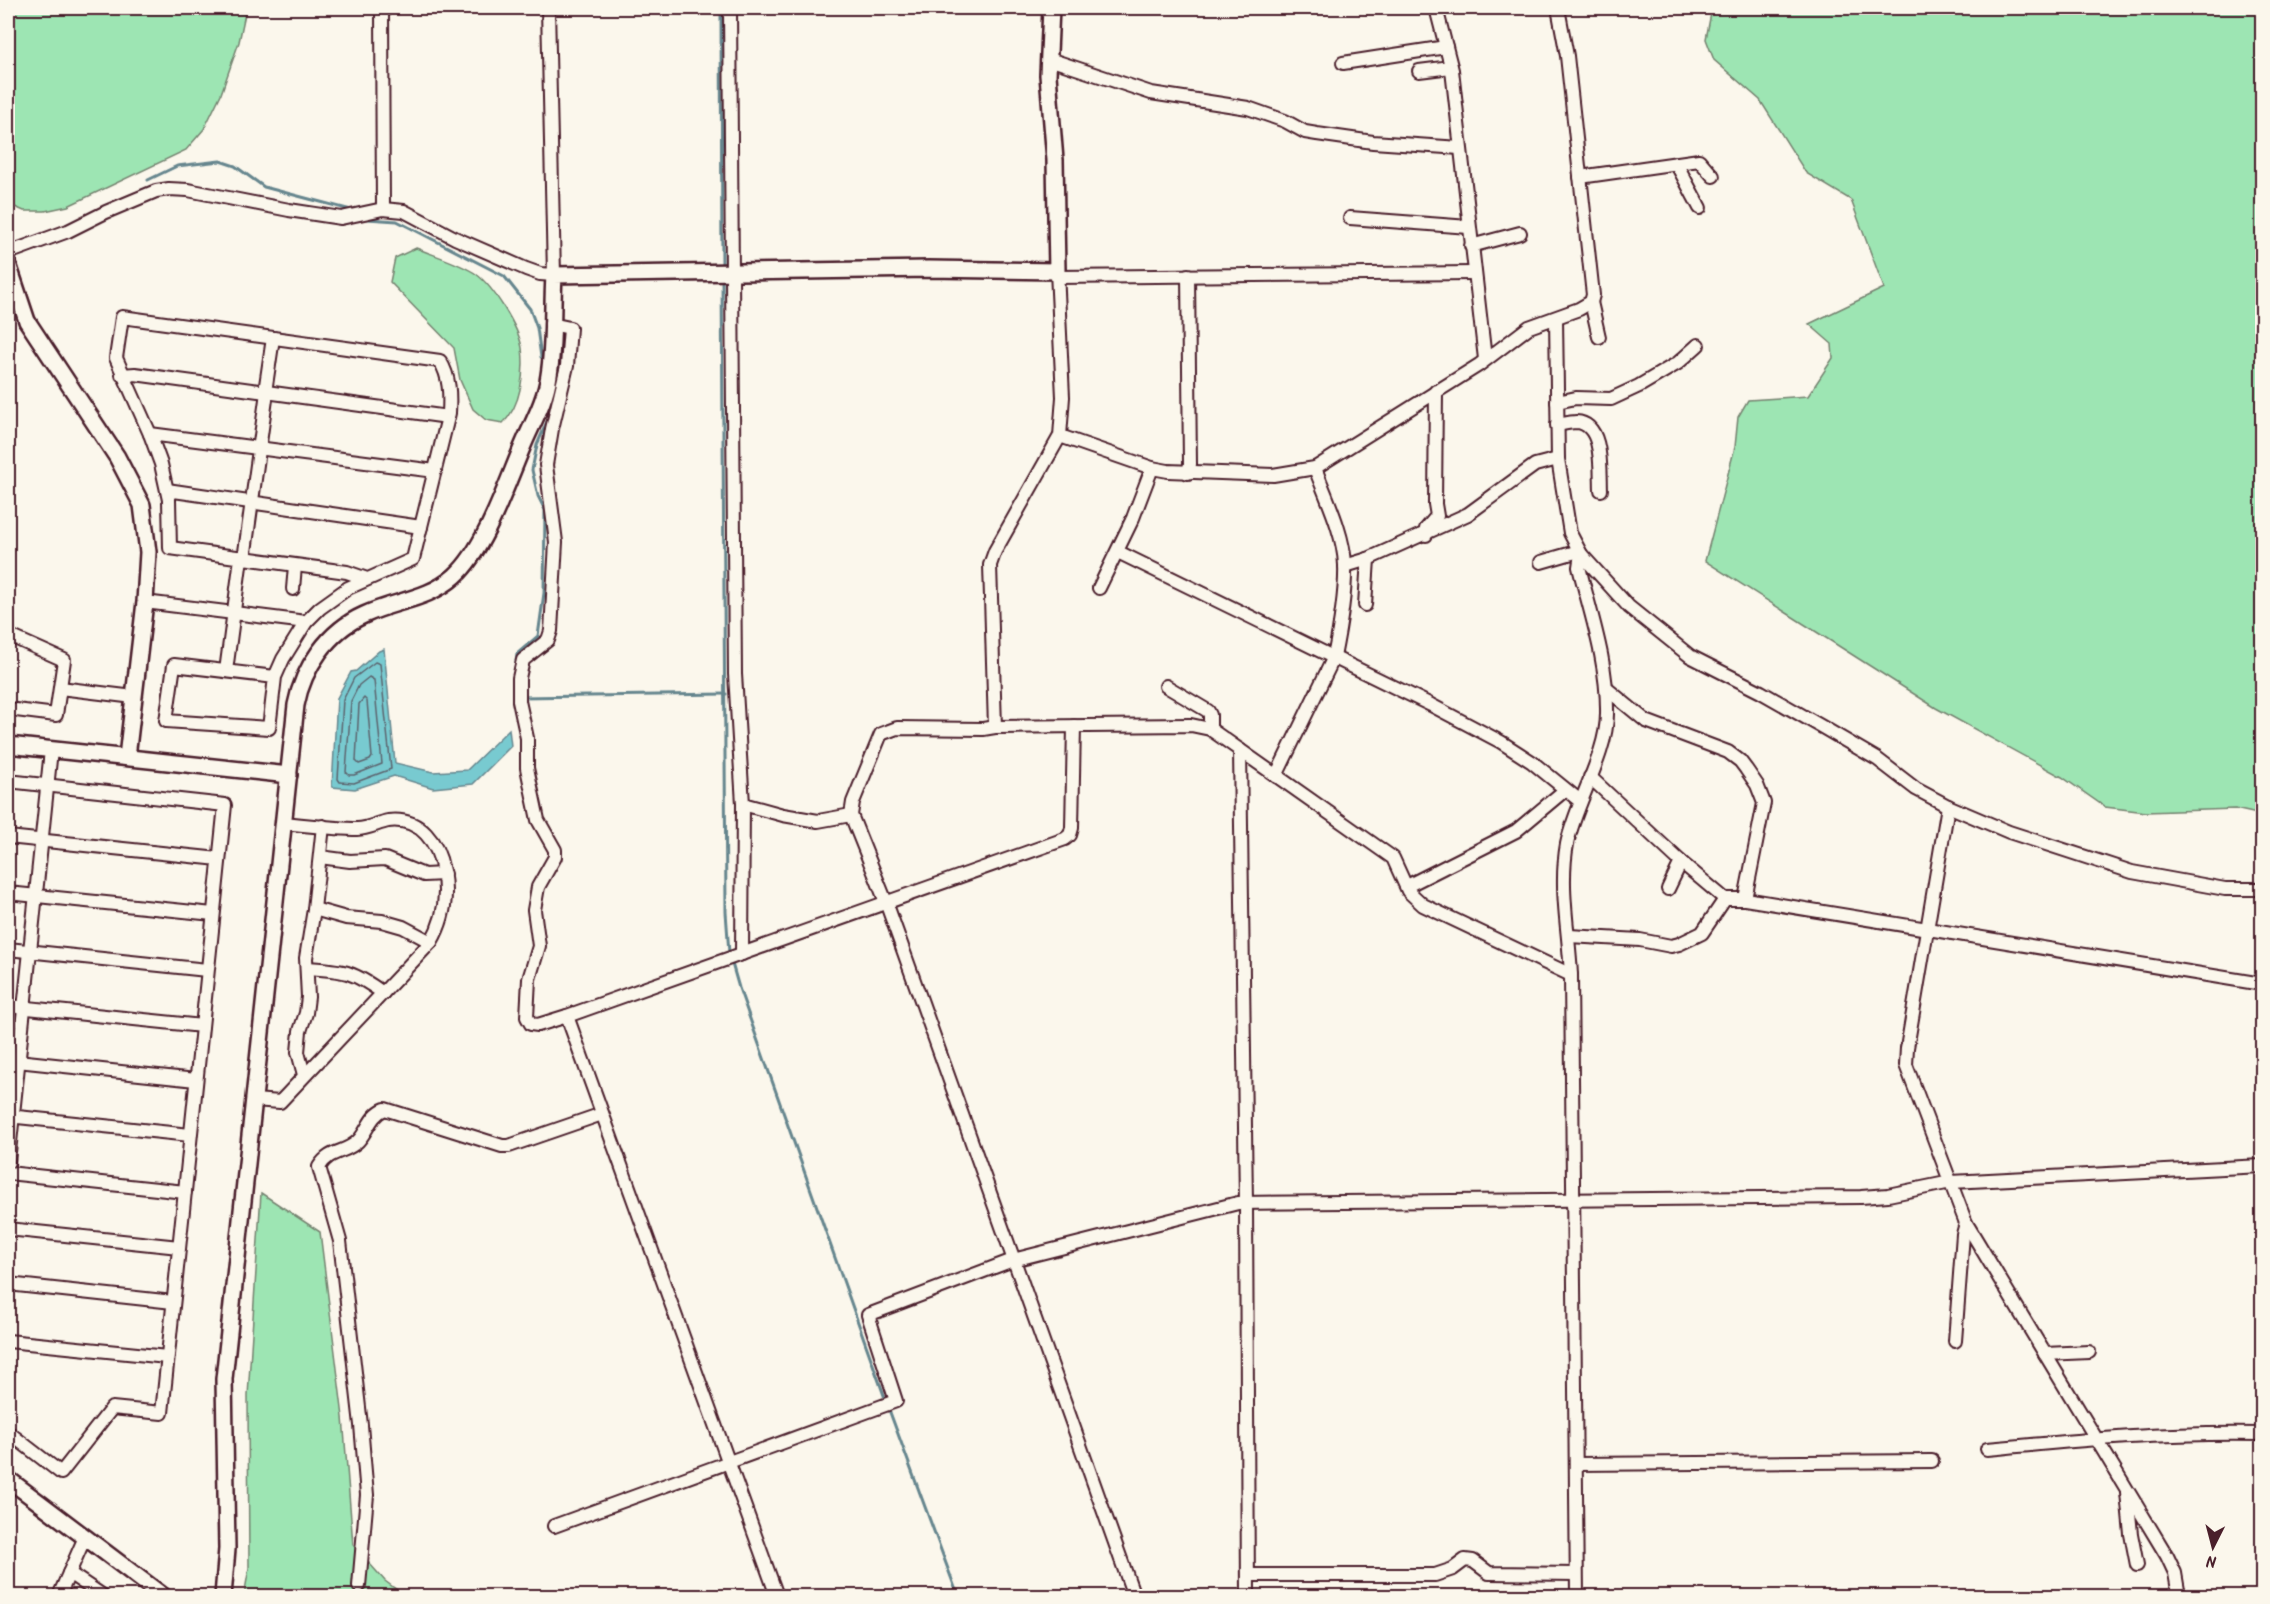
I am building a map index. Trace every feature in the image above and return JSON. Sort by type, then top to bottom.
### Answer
[{"type":"street","points":[[382,8],[382,209]]},
{"type":"street","points":[[223,1596],[227,1548],[224,1379],[297,696],[307,671],[337,632],[364,615],[417,599],[446,583],[466,564],[489,524],[542,400],[549,376],[554,275],[548,8]]},
{"type":"street","points":[[730,8],[735,674],[743,804],[734,957]]},
{"type":"street","points":[[995,727],[990,565],[995,551],[1060,436],[1063,397],[1057,274],[1055,160],[1050,109],[1051,8]]},
{"type":"street","points":[[1436,8],[1451,67],[1485,359]]},
{"type":"street","points":[[1558,8],[1567,56],[1593,295],[1591,302],[1599,337]]},
{"type":"street","points":[[1344,63],[1446,47]]},
{"type":"street","points":[[1049,59],[1151,93],[1248,108],[1285,121],[1305,132],[1373,142],[1460,148]]},
{"type":"street","points":[[1419,71],[1451,67]]},
{"type":"street","points":[[1580,177],[1700,160],[1713,176]]},
{"type":"street","points":[[1676,164],[1700,208]]},
{"type":"street","points":[[8,254],[68,231],[156,190],[188,190],[340,218],[382,209],[404,211],[455,238],[516,265],[540,274],[554,275],[929,270],[1188,275],[1474,273]]},
{"type":"street","points":[[1350,218],[1469,227]]},
{"type":"street","points":[[1471,246],[1520,233]]},
{"type":"street","points":[[8,264],[27,321],[117,457],[140,498],[146,521],[148,548],[145,602],[127,757]]},
{"type":"street","points":[[1188,275],[1190,464],[1188,473]]},
{"type":"street","points":[[1060,436],[1152,468],[1188,473],[1273,475],[1315,468],[1485,359],[1529,327],[1591,302]]},
{"type":"street","points":[[275,677],[174,665],[166,721],[269,729],[275,677],[283,659],[306,622],[333,599],[367,579],[413,559],[448,417],[450,389],[446,370],[440,361],[122,317],[116,358],[161,464],[167,490],[170,548],[347,573],[367,579]]},
{"type":"street","points":[[1556,318],[1557,459],[1570,533],[1580,553],[1629,607],[1690,656],[1761,692],[1877,759],[1916,789],[1948,806],[2008,832],[2132,872],[2225,889],[2262,889]]},
{"type":"street","points":[[551,324],[570,328],[567,366],[546,465],[556,542],[551,632],[548,640],[523,660],[518,688],[527,738],[526,768],[538,820],[555,849],[555,857],[538,887],[534,910],[539,946],[529,979],[527,1017],[533,1026],[734,957],[1070,835],[1074,726]]},
{"type":"street","points":[[226,671],[252,502],[273,338]]},
{"type":"street","points":[[1557,402],[1576,398],[1611,399],[1639,386],[1678,363],[1698,345]]},
{"type":"street","points":[[122,375],[135,374],[448,417]]},
{"type":"street","points":[[1426,535],[1426,529],[1437,516],[1435,504],[1436,391]]},
{"type":"street","points":[[1557,425],[1576,422],[1588,426],[1593,432],[1599,450],[1601,490]]},
{"type":"street","points":[[150,434],[435,471]]},
{"type":"street","points":[[1345,566],[1368,560],[1468,514],[1535,465],[1557,459]]},
{"type":"street","points":[[1099,588],[1118,552],[1152,468]]},
{"type":"street","points":[[1276,776],[1334,657],[1338,636],[1345,566],[1343,550],[1315,468]]},
{"type":"street","points":[[167,490],[421,527]]},
{"type":"street","points":[[1118,552],[1334,657],[1501,742],[1532,762],[1580,801]]},
{"type":"street","points":[[1541,562],[1580,553]]},
{"type":"street","points":[[1576,1596],[1571,975],[1564,893],[1566,855],[1572,824],[1606,727],[1607,689],[1579,567],[1580,553]]},
{"type":"street","points":[[1365,605],[1368,560]]},
{"type":"street","points":[[293,589],[296,566]]},
{"type":"street","points":[[145,602],[306,622]]},
{"type":"street","points":[[8,635],[64,660],[56,715],[8,709]]},
{"type":"street","points":[[1166,686],[1208,711],[1210,729]]},
{"type":"street","points":[[60,688],[134,696]]},
{"type":"street","points":[[1607,689],[1646,721],[1728,752],[1740,761],[1757,785],[1764,803],[1745,899]]},
{"type":"street","points":[[1134,1596],[886,902],[851,815],[853,802],[881,734],[886,730],[897,728],[983,729],[1191,725],[1210,729],[1393,858],[1414,898],[1440,915],[1571,975]]},
{"type":"street","points":[[8,745],[289,775]]},
{"type":"street","points":[[8,1162],[13,1061],[24,1008],[51,750]]},
{"type":"street","points":[[1240,750],[1248,1596]]},
{"type":"street","points":[[1590,777],[1725,900],[1745,899],[2262,984]]},
{"type":"street","points":[[8,781],[225,805],[162,1413],[112,1408],[61,1473],[8,1432]]},
{"type":"street","points":[[1407,886],[1523,827],[1565,790]]},
{"type":"street","points":[[743,804],[811,820],[851,815]]},
{"type":"street","points":[[1948,806],[1906,1065],[1966,1223],[2167,1556],[2175,1573],[2179,1596]]},
{"type":"street","points":[[254,1100],[280,1102],[431,942],[438,930],[446,891],[444,874],[434,843],[425,832],[414,825],[392,821],[357,829],[283,823]]},
{"type":"street","points":[[304,1075],[297,1054],[308,997],[306,958],[323,826]]},
{"type":"street","points":[[8,837],[219,859]]},
{"type":"street","points":[[320,857],[350,861],[385,859],[424,875],[444,874]]},
{"type":"street","points":[[1668,889],[1681,862]]},
{"type":"street","points":[[8,893],[213,914]]},
{"type":"street","points":[[1569,936],[1627,939],[1671,946],[1702,933],[1725,900]]},
{"type":"street","points":[[314,909],[346,918],[382,921],[403,927],[431,942]]},
{"type":"street","points":[[8,950],[207,970]]},
{"type":"street","points":[[307,968],[345,971],[357,975],[383,993]]},
{"type":"street","points":[[8,1006],[202,1026]]},
{"type":"street","points":[[567,1016],[777,1596]]},
{"type":"street","points":[[13,1061],[196,1080]]},
{"type":"street","points":[[359,1586],[366,1506],[361,1425],[340,1241],[319,1167],[327,1156],[358,1142],[377,1112],[385,1109],[502,1146],[509,1146],[602,1114]]},
{"type":"street","points":[[10,1116],[190,1135]]},
{"type":"street","points":[[554,1526],[896,1401],[868,1316],[1013,1260],[1238,1203],[1861,1197],[1888,1195],[1951,1182],[2262,1166]]},
{"type":"street","points":[[8,1173],[185,1192]]},
{"type":"street","points":[[1955,1341],[1963,1234],[1966,1223]]},
{"type":"street","points":[[8,1229],[179,1247]]},
{"type":"street","points":[[8,1284],[173,1302]]},
{"type":"street","points":[[8,1341],[167,1357]]},
{"type":"street","points":[[2045,1354],[2089,1352]]},
{"type":"street","points":[[1988,1449],[2096,1438],[2185,1433],[2262,1434]]},
{"type":"street","points":[[1576,1464],[1932,1461]]},
{"type":"street","points":[[8,1479],[163,1596]]},
{"type":"street","points":[[2127,1491],[2137,1566]]},
{"type":"street","points":[[59,1596],[85,1537]]},
{"type":"street","points":[[1248,1575],[1435,1575],[1453,1569],[1465,1560],[1473,1561],[1485,1572],[1494,1574],[1576,1574]]},
{"type":"street","points":[[69,1573],[103,1596]]},
{"type":"green space","points":[[8,8],[246,9],[239,42],[221,94],[204,129],[186,150],[68,206],[45,211],[24,211],[8,204]]},
{"type":"green space","points":[[1712,8],[2262,8],[2262,815],[2235,809],[2146,812],[2105,807],[2062,777],[1936,708],[1705,561],[1735,447],[1738,417],[1748,400],[1808,396],[1833,358],[1832,344],[1809,324],[1884,288],[1851,200],[1806,173],[1760,100],[1714,60],[1706,39]]},
{"type":"green space","points":[[416,248],[476,274],[497,297],[511,319],[522,348],[523,367],[518,398],[503,423],[486,420],[473,409],[460,380],[454,348],[390,282],[395,258]]},
{"type":"green space","points":[[261,1193],[320,1232],[343,1417],[353,1545],[385,1581],[405,1596],[244,1596],[249,1568],[248,1396]]},
{"type":"water","points":[[384,649],[395,763],[433,772],[467,770],[509,729],[511,746],[473,784],[433,788],[394,776],[355,789],[332,787],[337,698],[351,672],[356,671]]},
{"type":"waterway","points":[[721,8],[722,267]]},
{"type":"waterway","points":[[148,180],[177,166],[220,161],[235,166],[264,187],[351,210]]},
{"type":"waterway","points":[[367,219],[397,221],[504,276],[530,309],[537,328],[541,357]]},
{"type":"waterway","points":[[722,276],[726,912],[729,953]]},
{"type":"waterway","points":[[514,677],[517,654],[538,636],[544,593],[545,510],[538,496],[532,470],[537,445],[548,419]]},
{"type":"waterway","points":[[521,697],[726,694]]},
{"type":"waterway","points":[[731,960],[886,1401]]},
{"type":"waterway","points":[[888,1407],[958,1596]]},
{"type":"waterway","points":[[2256,1596],[2262,1576]]}]
